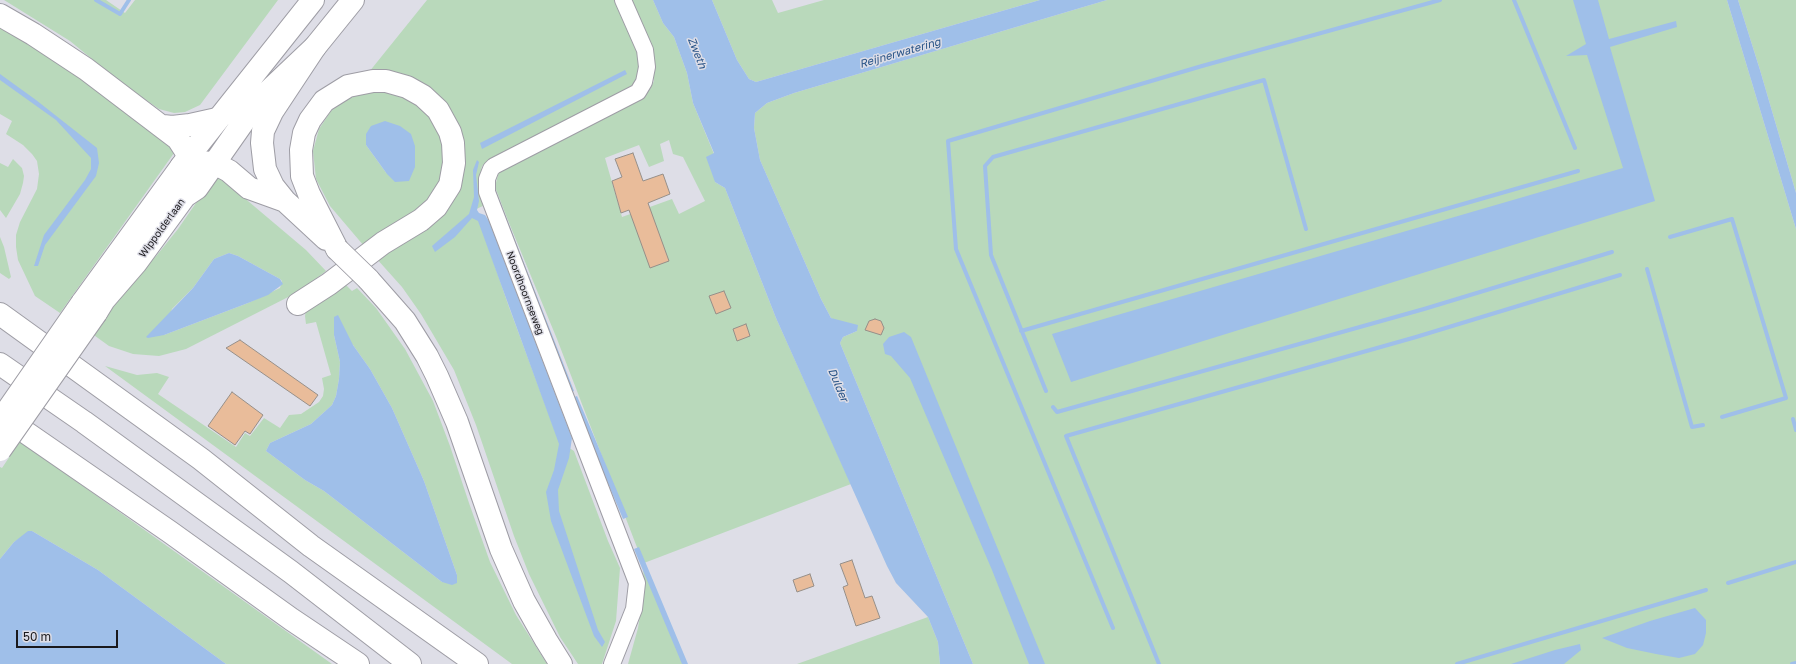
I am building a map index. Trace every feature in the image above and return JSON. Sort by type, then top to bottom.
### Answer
[{"type":"main road","name":"Wippolderlaan","points":[[0,450],[89,308],[186,162],[217,119],[313,0]]},
{"type":"main road","name":"Wippolderlaan","points":[[0,421],[89,308],[104,300],[136,263],[185,196],[197,188],[258,101],[315,47],[353,0]]},
{"type":"main road","points":[[0,15],[33,34],[80,65],[163,126],[178,139],[186,162],[185,196]]},
{"type":"main road","points":[[315,47],[272,112],[263,131],[262,143],[265,169],[273,186],[285,201],[383,294],[405,321],[427,356],[457,422],[504,556],[533,618],[561,664]]},
{"type":"main road","points":[[298,304],[329,284],[383,243],[421,220],[436,207],[450,185],[454,163],[453,143],[450,132],[438,110],[423,96],[407,86],[386,81],[373,81],[348,86],[324,101],[307,126],[301,150],[302,176],[309,194],[337,249]]},
{"type":"main road","points":[[163,126],[172,127],[190,125],[217,119]]},
{"type":"main road","points":[[186,162],[214,163],[229,171],[249,188],[285,201]]},
{"type":"main road","points":[[0,314],[201,459],[311,546],[477,664]]},
{"type":"main road","points":[[0,364],[84,422],[291,572],[410,664]]},
{"type":"main road","points":[[0,414],[170,532],[291,619],[358,664]]},
{"type":"street","name":"Noordhoornseweg","points":[[612,664],[634,609],[636,582],[487,192],[487,179],[491,169],[494,166],[638,92],[644,82],[647,67],[645,50],[624,0]]},
{"type":"green space","points":[[4,0],[106,0],[125,13],[135,0],[278,0],[200,105],[185,112],[174,113],[159,109],[120,82],[70,41]]},
{"type":"green space","points":[[427,0],[618,0],[640,54],[638,79],[632,88],[621,95],[507,150],[482,166],[479,181],[485,205],[472,211],[479,220],[509,307],[555,431],[563,444],[574,451],[608,541],[620,568],[616,621],[602,664],[578,664],[560,637],[529,574],[514,536],[476,425],[454,370],[421,314],[402,287],[376,258],[433,218],[451,120],[365,77]]},
{"type":"green space","points":[[628,0],[653,0],[663,23],[674,37],[687,73],[693,103],[714,154],[715,182],[725,188],[776,318],[851,484],[644,563],[686,664],[628,664],[638,628],[644,591],[643,563],[557,339],[495,187],[499,171],[641,99],[650,89],[654,81],[652,66]],"holes":[[[669,140],[673,154],[683,157],[705,201],[679,214],[672,199],[622,217],[605,158],[639,145],[649,167],[664,161],[660,144]]]},
{"type":"green space","points":[[712,0],[772,0],[778,13],[824,0],[1040,0],[756,82],[749,79],[737,60]]},
{"type":"green space","points":[[1107,0],[1727,0],[1796,229],[1796,664],[973,664],[840,343],[843,337],[857,331],[831,318],[821,299],[760,160],[754,128],[755,113],[767,103],[794,93]]},
{"type":"green space","points":[[1738,0],[1796,0],[1796,193],[1760,70]]},
{"type":"green space","points":[[0,19],[176,147],[174,153],[60,313],[35,296],[18,260],[16,235],[20,222],[37,189],[39,174],[37,161],[32,154],[23,145],[6,134],[12,121],[0,114]]},
{"type":"green space","points":[[376,91],[390,93],[402,96],[414,103],[429,116],[439,132],[444,150],[443,168],[438,186],[428,201],[364,246],[330,206],[316,179],[313,151],[319,129],[331,111],[347,99]],"holes":[[[366,134],[387,174],[366,145]]]},
{"type":"green space","points":[[13,159],[22,168],[24,176],[20,194],[6,218],[0,210],[0,163],[8,167]]},
{"type":"green space","points":[[216,174],[306,250],[326,271],[300,291],[186,349],[159,356],[133,354],[109,346],[91,333],[122,291],[157,255],[178,229]],"holes":[[[229,253],[238,256],[280,279],[282,281],[280,288],[248,303],[164,335],[172,309],[193,288],[214,259]]]},
{"type":"green space","points":[[0,237],[4,247],[11,277],[9,279],[0,273]]},
{"type":"green space","points":[[343,282],[352,291],[357,288],[376,308],[405,349],[433,401],[490,562],[516,615],[547,664],[512,664],[105,366],[137,375],[157,373],[169,377],[158,394],[236,447],[245,433],[250,436],[264,418],[280,428],[289,415],[301,414],[319,402],[323,396],[324,389],[322,378],[331,375],[316,322],[306,324],[306,310]],"holes":[[[334,335],[353,345],[370,369],[392,408],[424,481],[457,575],[457,583],[442,582],[324,491],[305,480],[266,451],[270,443],[311,424],[332,405],[336,396],[340,362]]]},
{"type":"green space","points":[[20,441],[332,664],[226,664],[98,570],[32,531],[14,542],[0,559],[0,467],[2,468]]},
{"type":"green space","points":[[928,617],[938,642],[940,664],[797,664]]},
{"type":"water","points":[[653,0],[712,0],[737,60],[749,79],[756,82],[1040,0],[1107,0],[794,93],[767,103],[755,113],[754,128],[760,160],[821,299],[831,318],[858,325],[857,331],[843,337],[840,343],[973,664],[940,664],[938,642],[928,617],[896,583],[887,566],[776,318],[725,188],[715,182],[706,157],[714,153],[693,103],[687,73],[674,37],[663,23]]},
{"type":"water","points":[[1573,0],[1598,0],[1609,39],[1676,21],[1677,27],[1610,47],[1655,201],[1071,382],[1052,334],[1623,168],[1587,55],[1566,56],[1586,44]]},
{"type":"water","points":[[1727,0],[1738,0],[1760,70],[1796,193],[1796,229]]},
{"type":"water","points":[[625,70],[627,74],[482,149],[480,143]]},
{"type":"water","points":[[0,74],[97,148],[99,163],[96,176],[45,245],[38,266],[34,266],[44,235],[85,180],[91,169],[91,158],[56,120],[0,80]]},
{"type":"water","points":[[385,121],[400,126],[411,134],[415,146],[415,167],[409,181],[395,182],[387,174],[366,145],[366,134],[371,126]]},
{"type":"water","points":[[477,160],[479,162],[476,175],[479,201],[477,210],[479,213],[485,215],[489,221],[572,438],[569,458],[558,490],[559,511],[598,630],[605,642],[602,647],[594,636],[551,521],[546,492],[554,470],[559,444],[478,221],[472,218],[455,237],[435,252],[432,246],[469,214],[474,197],[473,170]]},
{"type":"water","points":[[495,189],[574,391],[570,393],[491,191]]},
{"type":"water","points":[[229,253],[238,256],[280,279],[283,284],[268,295],[248,303],[164,335],[148,338],[146,337],[193,288],[214,259]]},
{"type":"water","points":[[338,315],[353,345],[370,369],[392,408],[424,481],[457,575],[457,583],[452,585],[442,582],[324,491],[305,480],[266,451],[270,443],[311,424],[332,405],[336,396],[339,379],[340,362],[334,335],[334,317]]},
{"type":"water","points":[[904,332],[911,337],[1045,664],[1029,664],[992,570],[910,378],[891,356],[885,354],[883,344],[889,337]]},
{"type":"water","points":[[577,396],[628,517],[623,519],[572,398]]},
{"type":"water","points":[[28,531],[32,531],[98,570],[226,664],[0,664],[0,559],[14,542]]},
{"type":"water","points":[[639,547],[688,664],[682,664],[634,549]]},
{"type":"water","points":[[1695,608],[1706,620],[1706,633],[1703,645],[1695,654],[1679,658],[1627,648],[1602,638],[1650,621]]},
{"type":"water","points":[[1580,644],[1581,650],[1564,664],[1511,664],[1555,650]]},
{"type":"building","points":[[633,153],[643,181],[663,174],[670,194],[648,203],[669,261],[650,268],[629,210],[621,213],[612,181],[622,177],[615,159]]},
{"type":"building","points":[[724,291],[731,308],[716,314],[709,296]]},
{"type":"building","points":[[875,319],[881,321],[884,328],[881,335],[865,330],[869,321]]},
{"type":"building","points":[[746,324],[750,336],[737,341],[733,329]]},
{"type":"building","points":[[240,340],[318,395],[310,406],[226,348]]},
{"type":"building","points":[[232,392],[263,415],[250,434],[245,431],[235,445],[208,426]]},
{"type":"building","points":[[852,560],[865,598],[872,596],[880,618],[856,626],[843,587],[848,585],[840,564]]},
{"type":"building","points":[[810,574],[814,586],[797,592],[793,580]]},
{"type":"waterway","points":[[96,0],[120,14],[129,0]]},
{"type":"waterway","points":[[1113,628],[956,249],[948,141],[1202,66],[1440,0]]},
{"type":"waterway","points":[[1514,0],[1575,148]]},
{"type":"waterway","points":[[1046,391],[991,255],[985,166],[993,157],[1264,80],[1306,229]]},
{"type":"waterway","points":[[1021,331],[1578,171]]},
{"type":"waterway","points":[[1670,237],[1732,219],[1786,398],[1722,417]]},
{"type":"waterway","points":[[1053,407],[1057,412],[1424,309],[1612,252]]},
{"type":"waterway","points":[[1647,269],[1692,427],[1703,425]]},
{"type":"waterway","points":[[1159,664],[1066,436],[1416,337],[1620,275]]},
{"type":"waterway","points":[[1793,419],[1796,430]]},
{"type":"waterway","points":[[1728,583],[1796,562]]},
{"type":"waterway","points":[[1457,664],[1706,590]]},
{"type":"waterway","points":[[1792,664],[1796,663]]},
{"type":"water label","name":"Zweth","points":[[697,53]]},
{"type":"water label","name":"Reijnerwatering","points":[[900,53]]},
{"type":"water label","name":"Dulder","points":[[838,385]]}]
